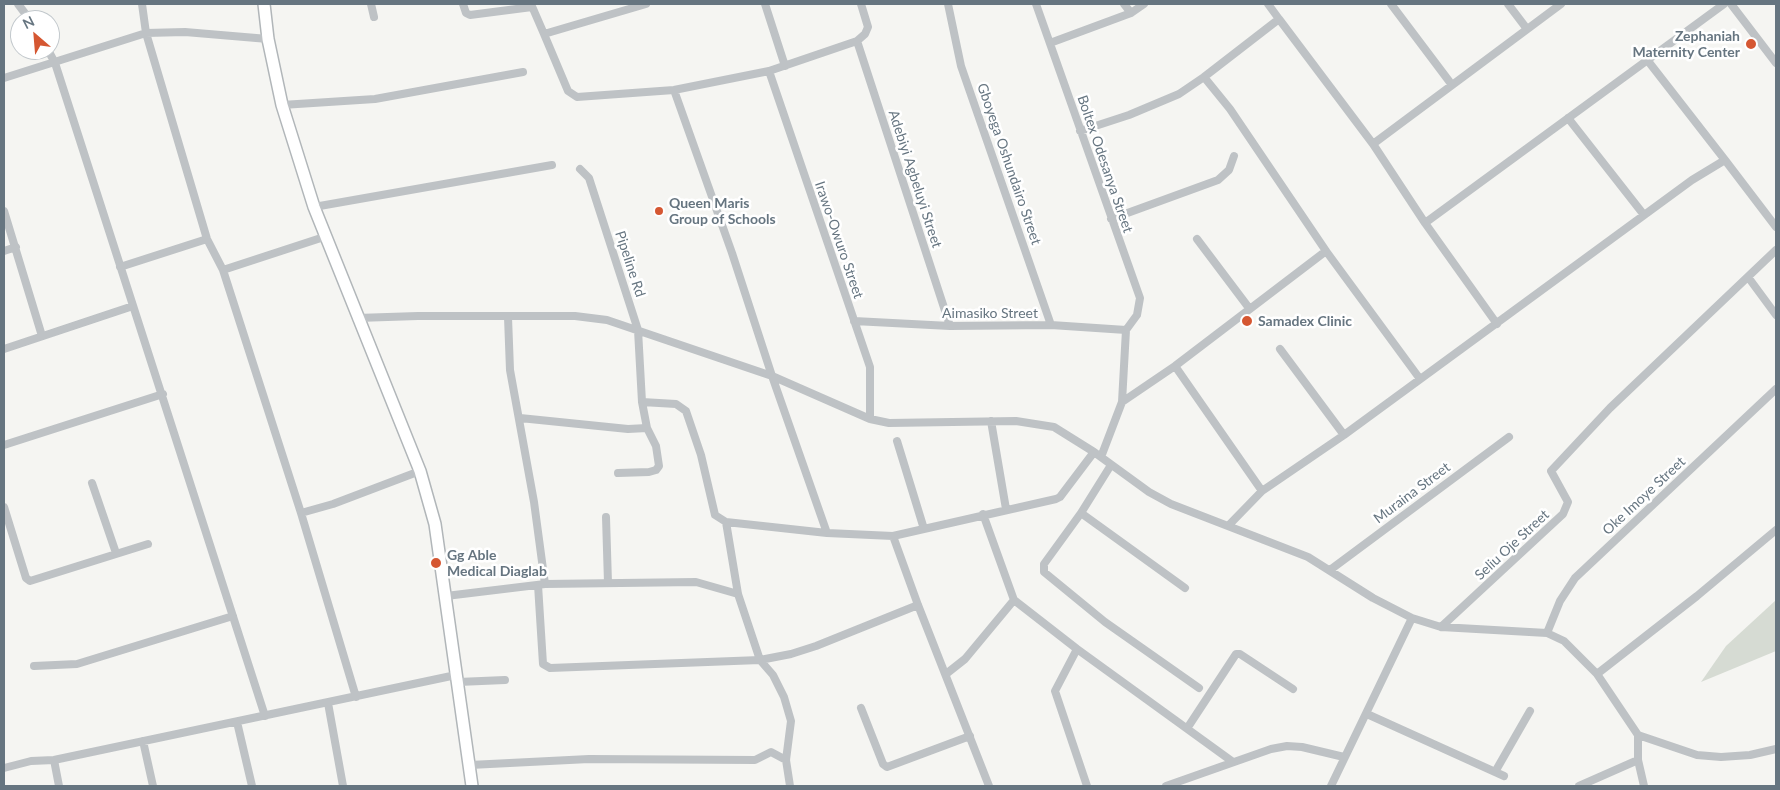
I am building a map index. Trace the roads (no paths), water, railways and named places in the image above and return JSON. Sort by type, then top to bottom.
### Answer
[{"type":"main road","points":[[264,4],[268,39],[282,105],[314,208],[327,236],[357,318],[420,471],[435,524],[472,786]]},
{"type":"street","points":[[142,4],[146,33],[207,239],[223,270],[301,513],[356,697]]},
{"type":"street","points":[[371,4],[374,17]]},
{"type":"street","points":[[463,4],[466,13],[470,15],[532,5],[568,91],[577,97],[674,90],[769,72],[857,41],[865,34],[868,27],[861,4]]},
{"type":"street","points":[[544,34],[646,4]]},
{"type":"street","points":[[765,4],[785,66]]},
{"type":"street","name":"Boltex Odesanya Street","points":[[1036,4],[1140,298],[1137,315],[1126,330]]},
{"type":"street","points":[[1124,4],[1131,13]]},
{"type":"street","points":[[1050,43],[1131,13],[1144,4]]},
{"type":"street","points":[[1268,4],[1373,144],[1425,223],[1497,324]]},
{"type":"street","points":[[1391,4],[1452,85]]},
{"type":"street","points":[[1508,4],[1527,29]]},
{"type":"street","points":[[1373,144],[1561,4]]},
{"type":"street","points":[[1425,223],[1724,4]]},
{"type":"street","points":[[1731,4],[1776,63]]},
{"type":"street","name":"Gboyega Oshundairo Street","points":[[948,7],[961,66],[1051,325]]},
{"type":"street","points":[[1080,131],[1129,115],[1179,94],[1204,78],[1279,19]]},
{"type":"street","points":[[4,78],[146,33],[184,32],[268,39]]},
{"type":"street","name":"Adebiyi Agbeluyi Street","points":[[857,41],[950,326]]},
{"type":"street","points":[[53,60],[163,394],[265,716]]},
{"type":"street","points":[[1648,61],[1776,227]]},
{"type":"street","points":[[282,105],[375,99],[523,72]]},
{"type":"street","name":"Irawo-Owuro Street","points":[[769,72],[870,367],[870,420]]},
{"type":"street","points":[[1204,78],[1230,109],[1326,251],[1420,379]]},
{"type":"street","points":[[674,90],[732,252],[772,376],[827,533]]},
{"type":"street","points":[[1568,118],[1644,215]]},
{"type":"street","points":[[1111,219],[1218,180],[1229,170],[1234,156]]},
{"type":"street","points":[[1228,526],[1262,491],[1344,435],[1644,215],[1725,160]]},
{"type":"street","points":[[314,208],[552,165]]},
{"type":"street","name":"Pipeline Rd","points":[[580,168],[589,178],[638,330],[642,402],[647,428],[659,460],[656,470],[618,473]]},
{"type":"street","points":[[4,211],[42,336]]},
{"type":"street","points":[[223,270],[327,236]]},
{"type":"street","points":[[120,267],[207,239]]},
{"type":"street","points":[[1197,239],[1249,308]]},
{"type":"street","points":[[4,251],[16,247]]},
{"type":"street","points":[[1776,250],[1748,278],[1776,314]]},
{"type":"street","points":[[1122,402],[1175,366],[1326,251]]},
{"type":"street","name":"Seliu Oje Street","points":[[1441,627],[1564,514],[1568,502],[1551,471],[1610,408],[1748,278]]},
{"type":"street","points":[[4,348],[133,306]]},
{"type":"street","points":[[508,316],[510,370],[520,418],[541,585],[544,664],[548,668],[760,660],[791,654],[816,646],[918,606]]},
{"type":"street","points":[[357,318],[575,316],[607,320],[772,376],[870,420],[889,423],[1036,422],[1054,426],[1149,492],[1171,504],[1308,556],[1372,598],[1412,618],[1441,627],[1547,633],[1564,641],[1597,674],[1638,735],[1638,760],[1644,786]]},
{"type":"street","name":"Aimasiko Street","points":[[854,321],[950,326],[1051,325],[1126,330]]},
{"type":"street","points":[[1101,457],[1122,402],[1126,330]]},
{"type":"street","points":[[1280,349],[1344,435]]},
{"type":"street","points":[[1175,366],[1262,491]]},
{"type":"street","name":"Oke Imoye Street","points":[[1547,633],[1560,601],[1575,578],[1776,389]]},
{"type":"street","points":[[4,445],[163,394]]},
{"type":"street","points":[[642,402],[676,404],[686,411],[701,455],[715,515],[726,522],[827,533],[894,536],[1060,497],[1094,452]]},
{"type":"street","points":[[520,418],[647,428]]},
{"type":"street","points":[[991,421],[1006,509]]},
{"type":"street","name":"Muraina Street","points":[[1330,570],[1509,437]]},
{"type":"street","points":[[897,441],[924,529]]},
{"type":"street","points":[[1111,465],[1081,513],[1044,564],[1044,572],[1105,622],[1199,688]]},
{"type":"street","points":[[301,513],[333,504],[420,471]]},
{"type":"street","points":[[92,483],[116,554]]},
{"type":"street","points":[[4,507],[26,578],[30,581],[148,544]]},
{"type":"street","points":[[1081,513],[1185,588]]},
{"type":"street","points":[[983,514],[1014,600],[1077,649],[1188,727],[1234,762]]},
{"type":"street","points":[[606,517],[608,583]]},
{"type":"street","points":[[726,522],[738,594],[760,660],[776,683],[791,721],[786,760],[790,786]]},
{"type":"street","points":[[1597,674],[1698,596],[1776,530]]},
{"type":"street","points":[[894,536],[918,606],[990,786]]},
{"type":"street","points":[[446,596],[541,585],[696,582],[738,594]]},
{"type":"street","points":[[946,674],[965,659],[1014,600]]},
{"type":"street","points":[[34,666],[77,664],[233,616]]},
{"type":"street","points":[[1331,786],[1412,618]]},
{"type":"street","points":[[1077,649],[1055,691],[1087,786]]},
{"type":"street","points":[[1188,727],[1236,654],[1240,654],[1293,689]]},
{"type":"street","points":[[4,768],[31,761],[54,760],[356,697],[457,679],[504,680]]},
{"type":"street","points":[[328,703],[343,786]]},
{"type":"street","points":[[862,708],[883,764],[887,767],[970,736]]},
{"type":"street","points":[[1495,772],[1530,710]]},
{"type":"street","points":[[1367,714],[1504,776]]},
{"type":"street","points":[[237,722],[252,786]]},
{"type":"street","points":[[1638,735],[1697,755],[1722,757],[1750,755],[1776,750]]},
{"type":"street","points":[[143,741],[154,786]]},
{"type":"street","points":[[1166,786],[1287,746],[1302,747],[1344,757]]},
{"type":"street","points":[[470,765],[589,759],[756,760],[771,752],[786,760]]},
{"type":"street","points":[[54,760],[59,786]]},
{"type":"street","points":[[1579,786],[1638,760]]},
{"type":"place","name":"Zephaniah Maternity Center","points":[[1751,44]]},
{"type":"place","name":"Queen Maris Group of Schools","points":[[659,211]]},
{"type":"place","name":"Samadex Clinic","points":[[1247,321]]},
{"type":"place","name":"Gg Able Medical Diaglab","points":[[436,563]]}]
